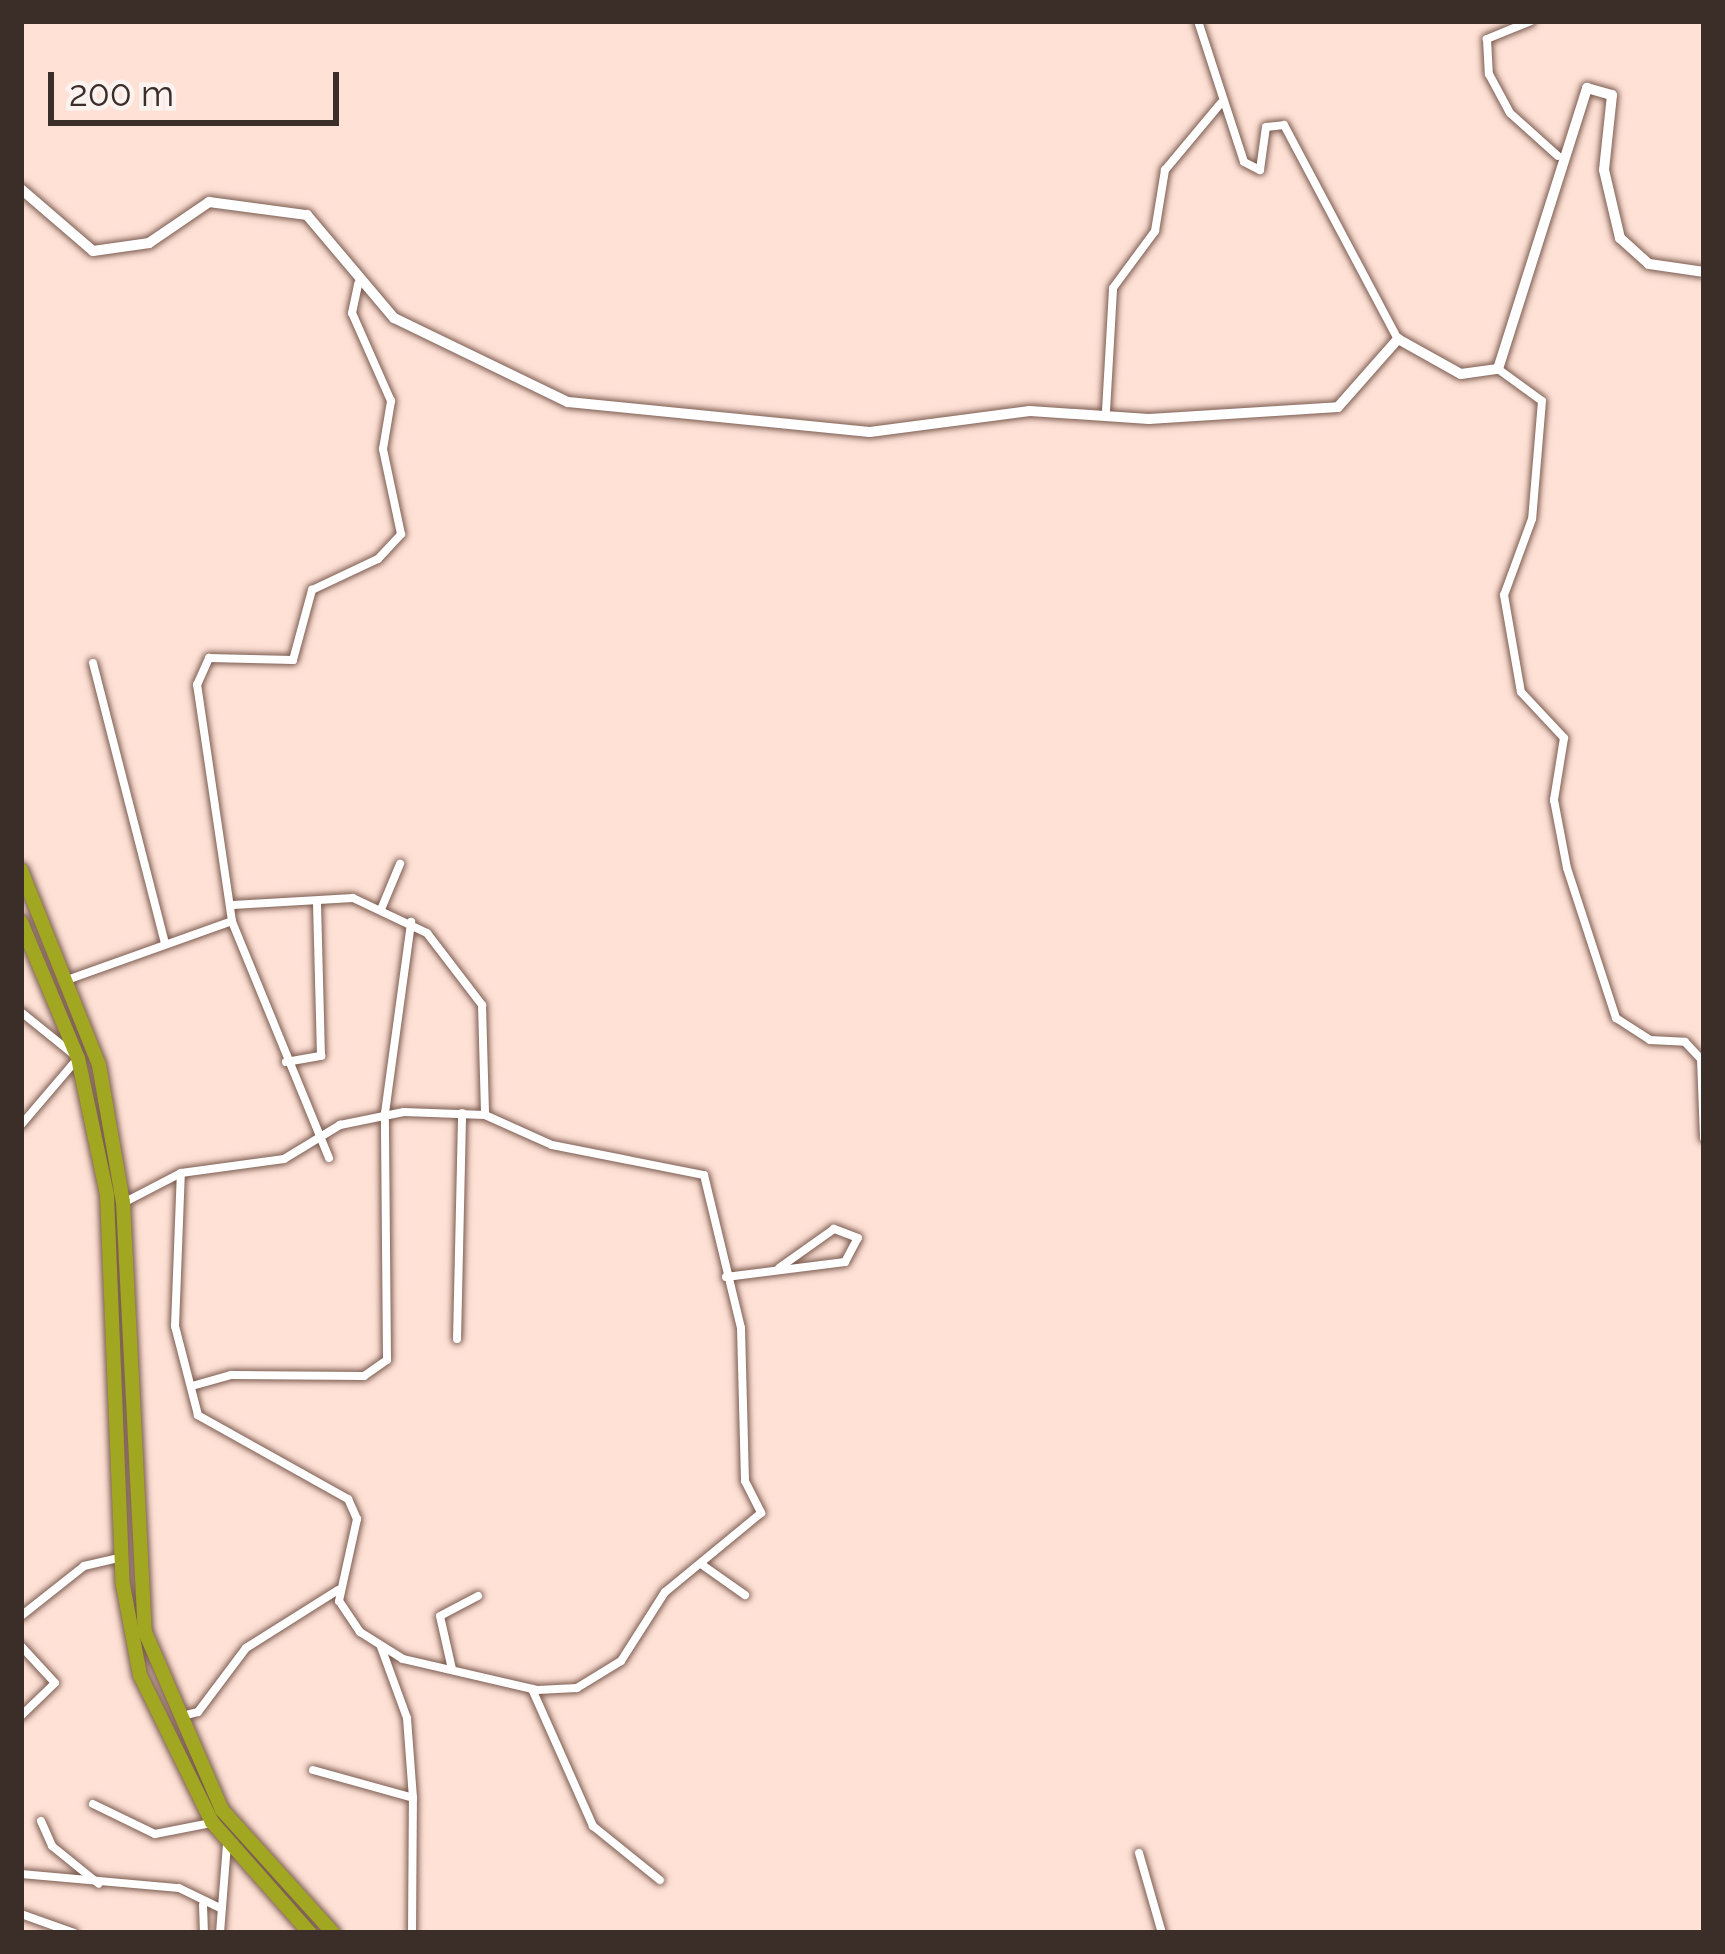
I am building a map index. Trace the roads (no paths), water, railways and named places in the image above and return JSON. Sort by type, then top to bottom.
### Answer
[{"type":"highway","points":[[21,870],[70,980],[124,1202],[136,1582],[175,1717],[238,1834],[333,1933]]},
{"type":"highway","points":[[21,922],[78,1058],[118,1299],[122,1558],[140,1675],[212,1822],[310,1933]]},
{"type":"street","points":[[1198,21],[1221,103],[1253,171],[1266,127],[1284,125],[1398,339],[1461,374],[1498,369],[1542,401],[1532,519],[1504,595],[1521,692],[1564,738],[1554,800],[1572,888],[1616,1018],[1649,1040],[1685,1042],[1701,1059],[1704,1138]]},
{"type":"street","points":[[1531,21],[1486,39],[1489,74],[1510,113],[1558,156]]},
{"type":"street","points":[[1498,369],[1575,99],[1601,87],[1612,95],[1604,170],[1620,238],[1649,264],[1704,272]]},
{"type":"street","points":[[1106,411],[1113,288],[1155,231],[1165,170],[1221,103]]},
{"type":"street","points":[[21,189],[93,251],[149,243],[209,202],[307,214],[358,284],[435,342],[591,407],[870,432],[1106,411],[1338,407],[1398,339]]},
{"type":"street","points":[[328,1158],[316,1138],[232,921],[201,665],[293,660],[312,590],[378,559],[401,534],[383,449],[392,401],[352,314],[358,284]]},
{"type":"street","points":[[93,663],[165,944]]},
{"type":"street","points":[[382,907],[400,864]]},
{"type":"street","points":[[233,904],[317,901],[382,907],[411,922],[482,1005],[485,1115]]},
{"type":"street","points":[[286,1062],[321,1056],[317,901]]},
{"type":"street","points":[[70,980],[232,921]]},
{"type":"street","points":[[192,1386],[383,1367],[385,1114],[411,922]]},
{"type":"street","points":[[21,1012],[78,1058],[21,1125]]},
{"type":"street","points":[[457,1339],[462,1113]]},
{"type":"street","points":[[124,1202],[181,1174],[284,1160],[316,1138],[385,1114],[485,1115],[551,1145],[707,1177],[741,1328],[745,1480],[761,1513],[665,1592],[621,1661],[577,1688],[532,1689],[381,1646],[350,1623],[338,1590],[357,1519],[348,1499],[215,1430],[192,1386],[175,1326],[181,1174]]},
{"type":"street","points":[[726,1277],[845,1262],[858,1238],[834,1229],[779,1268]]},
{"type":"street","points":[[21,1616],[84,1566],[122,1558]]},
{"type":"street","points":[[701,1564],[745,1595]]},
{"type":"street","points":[[175,1717],[197,1712],[246,1648],[338,1590]]},
{"type":"street","points":[[453,1670],[440,1616],[478,1596]]},
{"type":"street","points":[[21,1646],[55,1683],[21,1716]]},
{"type":"street","points":[[381,1646],[407,1718],[413,1798],[412,1933]]},
{"type":"street","points":[[532,1689],[593,1826],[660,1880]]},
{"type":"street","points":[[313,1770],[413,1798]]},
{"type":"street","points":[[93,1804],[155,1834],[212,1822]]},
{"type":"street","points":[[41,1821],[52,1846],[104,1887]]},
{"type":"street","points":[[220,1933],[227,1844]]},
{"type":"street","points":[[1139,1853],[1162,1933]]},
{"type":"street","points":[[21,1874],[104,1887],[179,1888],[203,1905],[220,1908]]},
{"type":"street","points":[[203,1905],[204,1933]]},
{"type":"street","points":[[21,1914],[74,1933]]}]
